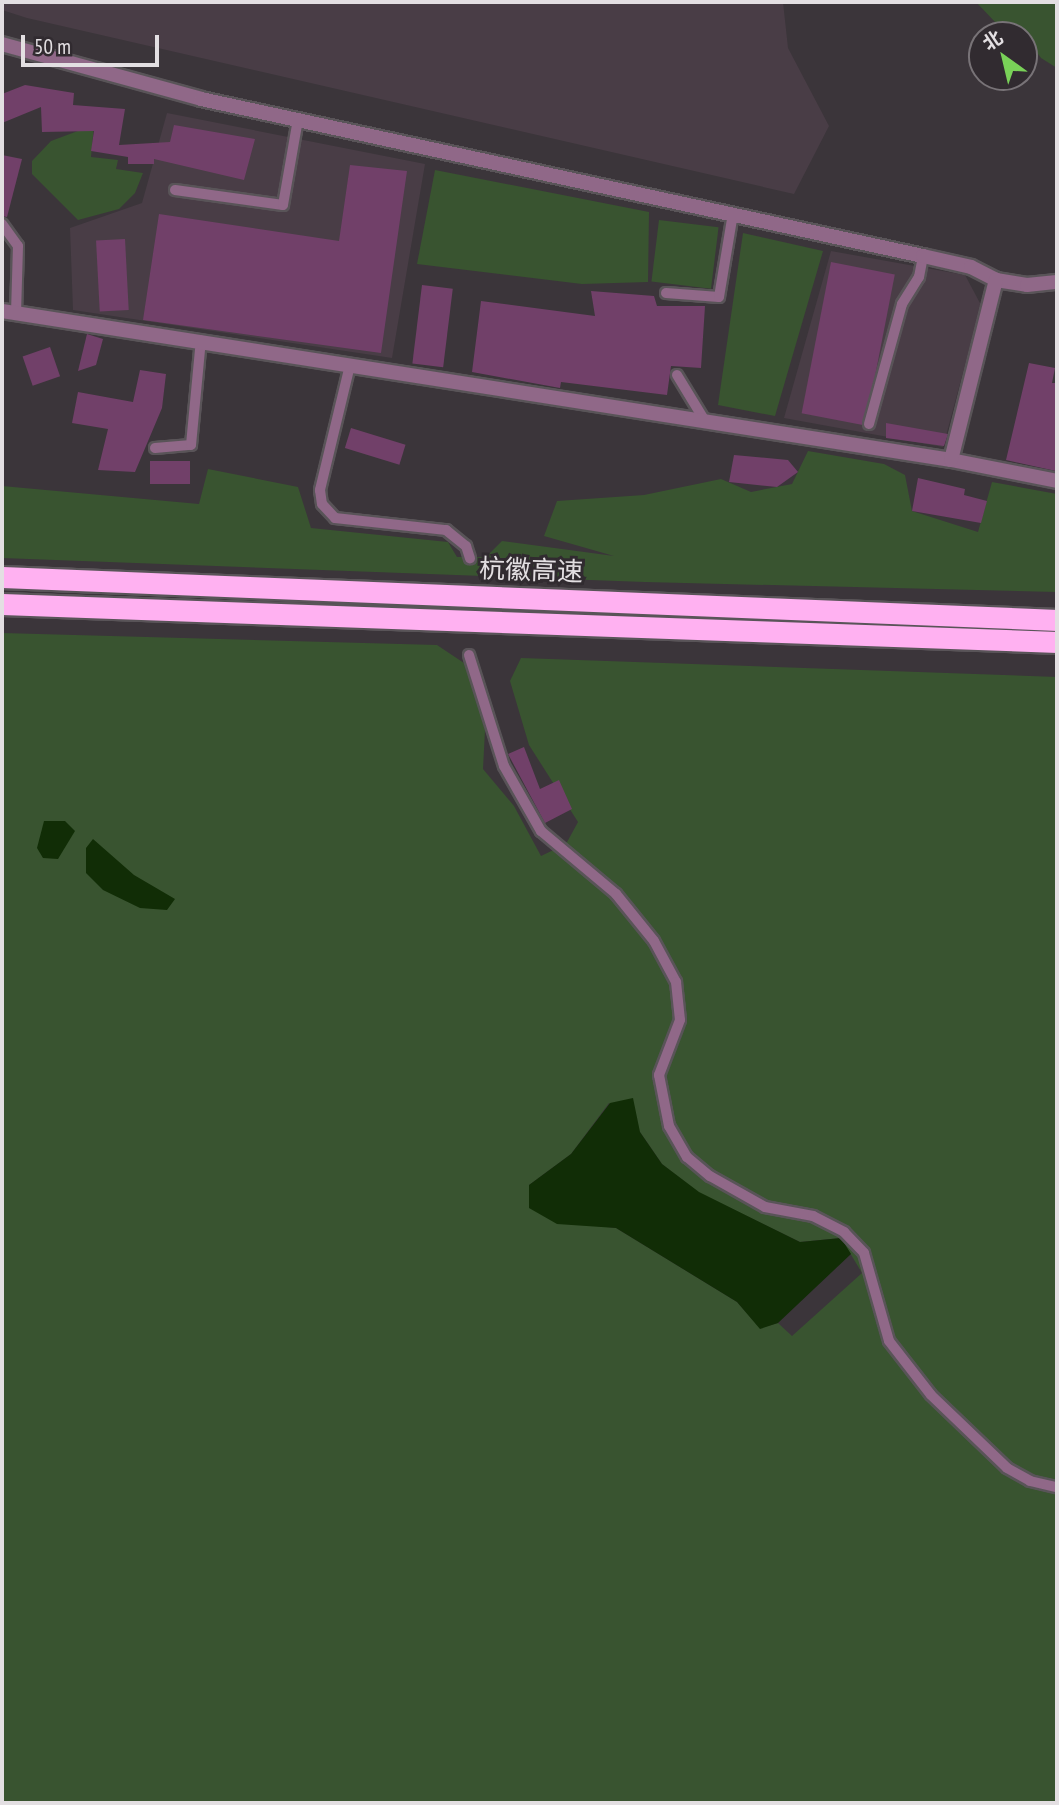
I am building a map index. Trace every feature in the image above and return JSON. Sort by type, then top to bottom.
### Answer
[{"type":"highway","name":"杭徽高速","points":[[2,577],[1057,620]]},
{"type":"highway","name":"杭徽高速","points":[[2,604],[1057,642]]},
{"type":"street","points":[[2,44],[201,99],[971,267],[996,281],[1027,285],[1057,282]]},
{"type":"street","points":[[951,460],[996,281]]},
{"type":"street","points":[[9,311],[951,460],[1057,481]]},
{"type":"lane","points":[[175,190],[282,205],[298,119]]},
{"type":"lane","points":[[666,293],[719,297],[733,213]]},
{"type":"lane","points":[[2,224],[18,246],[9,311]]},
{"type":"lane","points":[[869,424],[902,304],[919,277],[923,256]]},
{"type":"lane","points":[[155,448],[191,445],[201,340]]},
{"type":"lane","points":[[351,365],[320,490],[322,504],[335,517],[446,530],[466,546],[470,558]]},
{"type":"lane","points":[[677,376],[705,421]]},
{"type":"lane","points":[[469,655],[504,766],[541,831],[616,894],[654,941],[676,982],[680,1020],[659,1075],[668,1126],[687,1157],[710,1176],[765,1207],[813,1216],[844,1232],[864,1253],[889,1341],[931,1395],[1007,1468],[1030,1481],[1057,1487]]},
{"type":"shaded area","points":[[2,2],[783,2],[788,48],[829,126],[794,194],[27,18],[2,10]]},
{"type":"shaded area","points":[[976,2],[1057,2],[1057,68],[1038,54],[1038,21],[994,21]]},
{"type":"shaded area","points":[[167,113],[425,164],[392,358],[73,310],[70,228],[142,203]]},
{"type":"shaded area","points":[[94,125],[91,157],[118,160],[116,169],[143,173],[135,193],[119,209],[78,220],[32,174],[32,161],[51,141]]},
{"type":"shaded area","points":[[435,170],[649,212],[648,282],[582,284],[417,264]]},
{"type":"shaded area","points":[[659,220],[719,227],[711,289],[651,282]]},
{"type":"shaded area","points":[[743,233],[823,251],[775,416],[718,405]]},
{"type":"shaded area","points":[[831,251],[965,275],[981,305],[943,447],[784,418]]},
{"type":"shaded area","points":[[808,451],[884,464],[905,475],[912,511],[978,532],[992,482],[1057,494],[1057,592],[645,582],[2,558],[2,486],[199,504],[208,469],[298,487],[311,528],[448,542],[457,557],[486,557],[502,541],[614,556],[544,536],[557,501],[644,495],[721,479],[751,492],[792,484]]},
{"type":"shaded area","points":[[2,633],[437,645],[467,665],[485,730],[483,769],[514,806],[541,856],[566,844],[578,822],[529,745],[510,681],[521,658],[1057,677],[1057,1803],[2,1803]],"holes":[[[609,1103],[640,1132],[662,1164],[699,1193],[800,1242],[841,1238],[862,1273],[792,1336],[778,1323],[760,1328],[737,1302],[616,1228],[559,1222],[529,1185],[571,1154]]]},
{"type":"shaded area","points":[[44,821],[65,821],[75,831],[58,859],[43,858],[37,848]]},
{"type":"shaded area","points":[[93,839],[134,875],[175,899],[167,910],[140,908],[103,890],[86,873],[86,848]]},
{"type":"shaded area","points":[[633,1098],[640,1132],[662,1164],[699,1192],[800,1242],[841,1238],[851,1254],[778,1323],[760,1329],[737,1302],[616,1228],[557,1224],[529,1208],[529,1185],[571,1154],[610,1103]]},
{"type":"building","points":[[25,85],[74,93],[73,105],[125,109],[119,145],[170,142],[174,125],[255,139],[244,180],[154,159],[154,164],[128,164],[128,157],[91,151],[94,131],[42,132],[41,107],[2,123],[2,94]]},
{"type":"building","points":[[2,155],[22,159],[7,217],[2,216]]},
{"type":"building","points":[[350,165],[407,171],[381,353],[143,320],[159,214],[339,241]]},
{"type":"building","points":[[125,239],[129,310],[100,311],[96,241]]},
{"type":"building","points":[[831,262],[895,274],[865,426],[802,413]]},
{"type":"building","points":[[422,285],[453,289],[443,367],[412,363]]},
{"type":"building","points":[[591,291],[654,296],[657,306],[705,306],[701,368],[671,366],[667,395],[561,382],[560,388],[472,372],[481,301],[595,316]]},
{"type":"building","points":[[87,334],[103,339],[96,365],[78,371]]},
{"type":"building","points":[[50,347],[60,376],[33,386],[23,356]]},
{"type":"building","points":[[1029,363],[1055,368],[1052,383],[1057,383],[1056,471],[1006,460]]},
{"type":"building","points":[[140,370],[166,374],[162,408],[135,472],[98,470],[108,429],[72,423],[78,392],[133,402]]},
{"type":"building","points":[[886,423],[948,434],[944,446],[886,438]]},
{"type":"building","points":[[351,428],[406,445],[399,465],[345,448]]},
{"type":"building","points":[[734,455],[788,460],[798,472],[777,487],[729,482]]},
{"type":"building","points":[[150,461],[190,461],[190,484],[150,484]]},
{"type":"building","points":[[918,478],[965,489],[964,495],[987,501],[981,523],[912,511]]},
{"type":"building","points":[[524,747],[540,789],[559,780],[572,809],[545,823],[508,754]]}]
